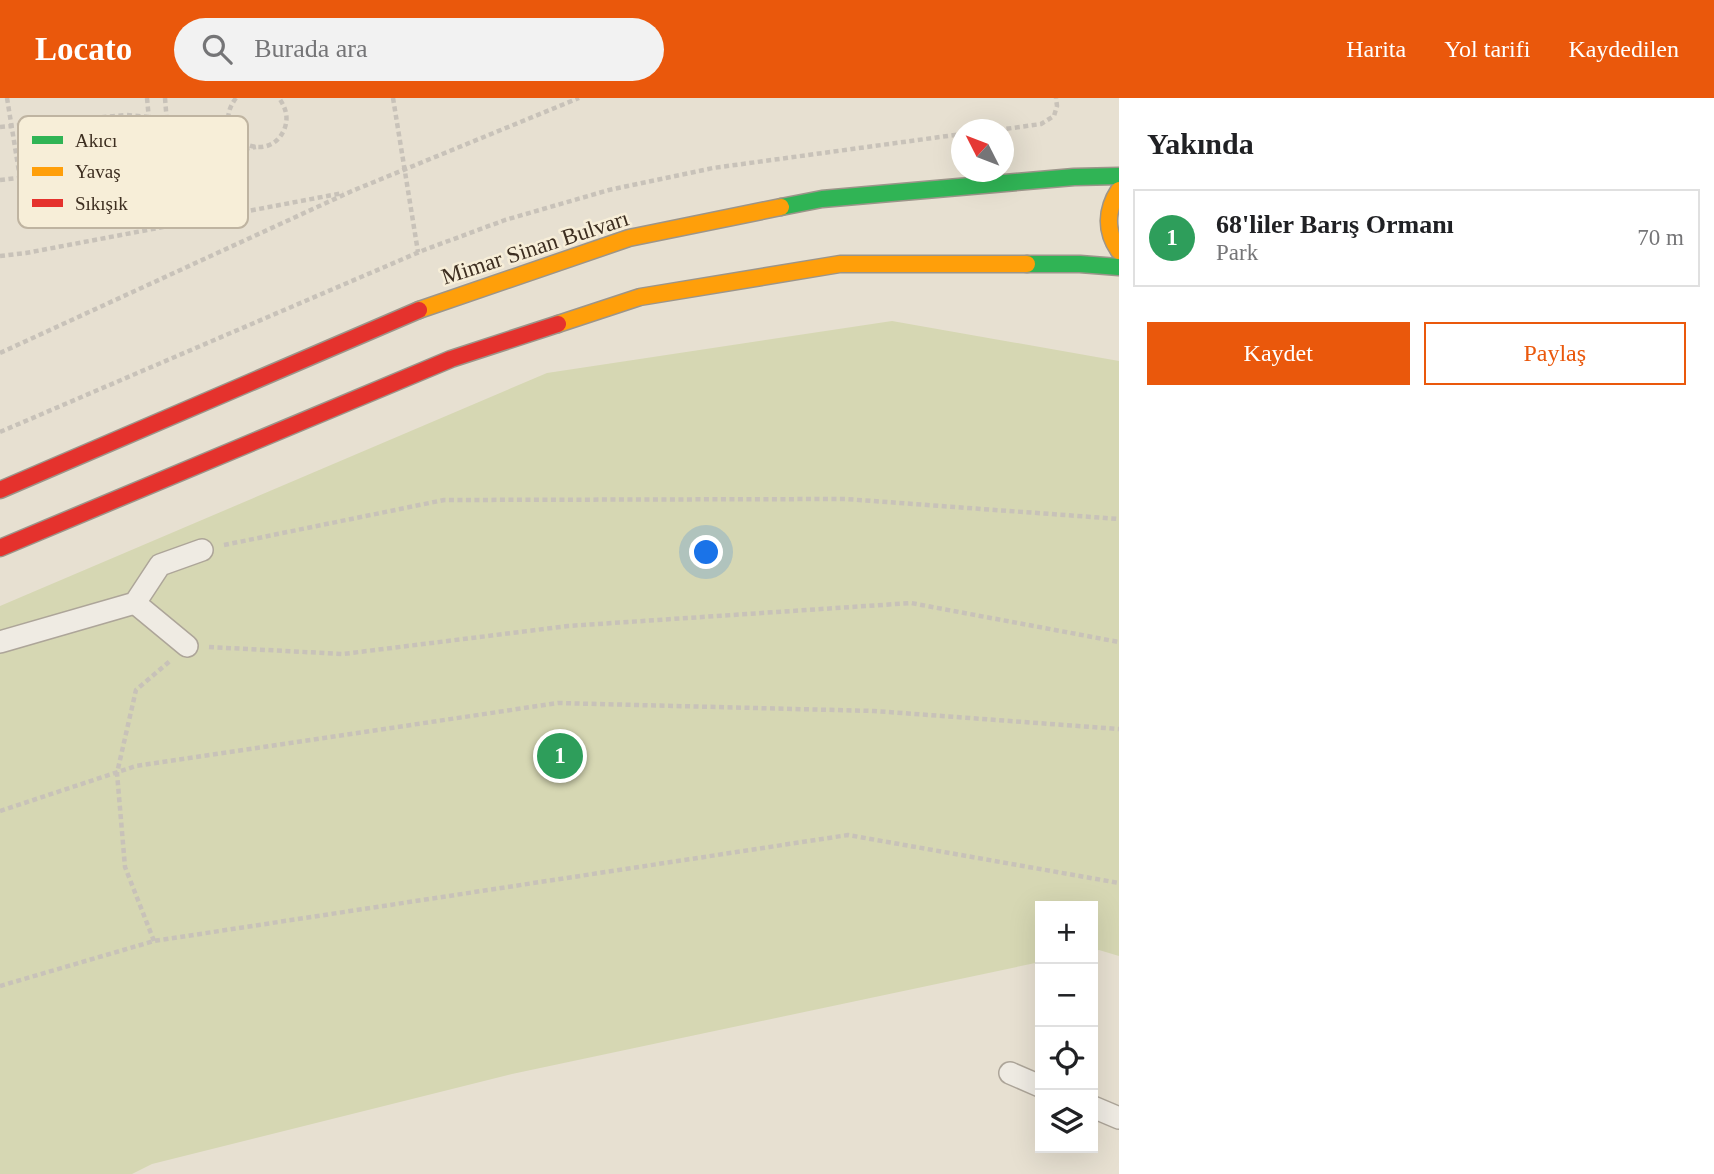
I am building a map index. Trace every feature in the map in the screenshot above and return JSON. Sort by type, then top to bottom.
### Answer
[{"type":"main road","name":"Mimar Sinan Bulvarı","points":[[0,490],[422,309],[629,238],[822,199],[1074,177],[1119,176]]},
{"type":"main road","points":[[1119,190],[1112,199],[1108,215],[1109,232],[1119,251]]},
{"type":"main road","points":[[0,548],[451,359],[640,297],[840,264],[1080,264],[1119,267]]},
{"type":"street","points":[[0,642],[135,603],[160,565],[202,550]]},
{"type":"street","points":[[135,603],[187,646]]},
{"type":"street","points":[[1010,1073],[1035,1084]]},
{"type":"street","points":[[1098,1109],[1119,1118]]},
{"type":"path","points":[[6,98],[18,171]]},
{"type":"path","points":[[147,98],[149,116]]},
{"type":"path","points":[[165,98],[166,116]]},
{"type":"path","points":[[228,116],[236,98]]},
{"type":"path","points":[[248,148],[265,146],[281,135],[287,117],[279,98]]},
{"type":"path","points":[[393,98],[418,252]]},
{"type":"path","points":[[0,353],[352,191],[579,98]]},
{"type":"path","points":[[1014,128],[1041,124],[1054,116],[1058,106],[1056,98]]},
{"type":"path","points":[[114,116],[138,116]]},
{"type":"path","points":[[0,127],[18,124]]},
{"type":"path","points":[[0,432],[418,252],[505,220],[609,190],[713,168],[951,135]]},
{"type":"path","points":[[248,145],[256,147]]},
{"type":"path","points":[[0,180],[18,178]]},
{"type":"path","points":[[248,211],[352,191]]},
{"type":"path","points":[[0,256],[156,228]]},
{"type":"path","points":[[202,550],[444,500],[845,499],[1119,519]]},
{"type":"path","points":[[154,941],[125,866],[117,773],[136,690],[187,646],[343,654],[568,626],[911,603],[1119,642]]},
{"type":"path","points":[[0,811],[136,766],[558,703],[874,711],[1119,729]]},
{"type":"path","points":[[0,986],[154,941],[848,835],[1119,883]]},
{"type":"green space","points":[[892,321],[1119,361],[1119,956],[1098,950],[1098,901],[1035,901],[1035,963],[512,1074],[152,1164],[132,1174],[0,1174],[0,606],[547,373]]},
{"type":"traffic: fast","points":[[781,207],[822,199],[1074,177],[1119,176]]},
{"type":"traffic: fast","points":[[1027,264],[1119,267]]},
{"type":"traffic: slow","points":[[1119,190],[1109,220],[1111,236],[1119,251]]},
{"type":"traffic: slow","points":[[419,310],[629,238],[781,207]]},
{"type":"traffic: slow","points":[[558,324],[640,297],[840,264],[1027,264]]},
{"type":"traffic: jam","points":[[0,490],[419,310]]},
{"type":"traffic: jam","points":[[0,548],[451,359],[558,324]]},
{"type":"place","name":"68'liler Barış Ormanı","points":[[560,756]]}]
